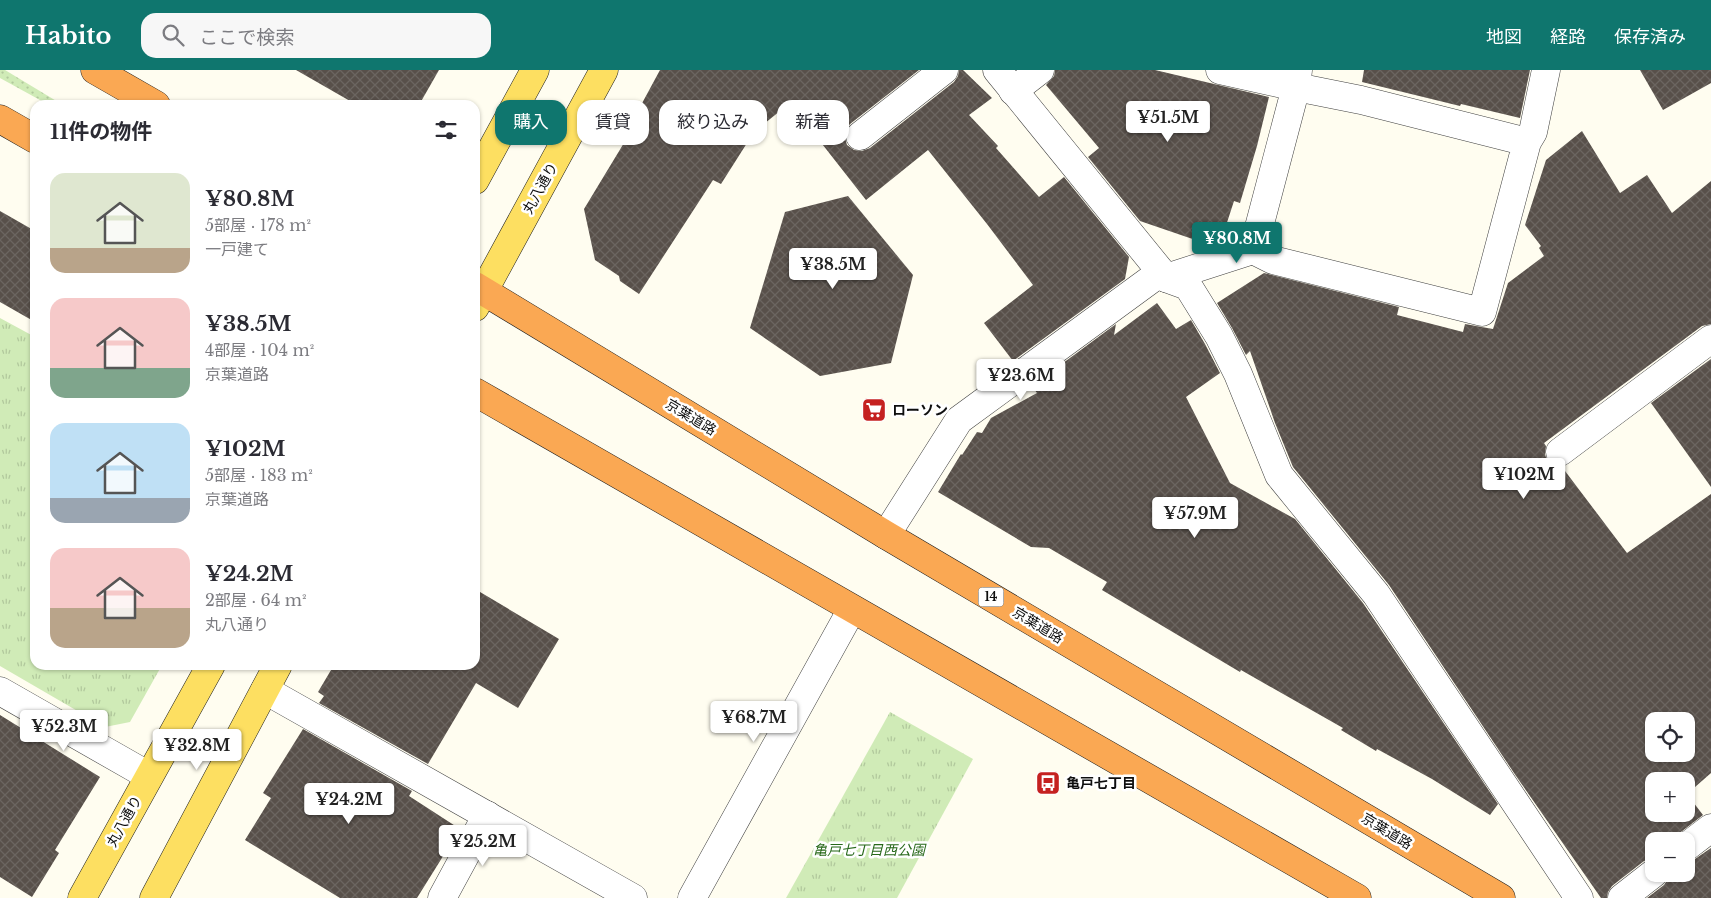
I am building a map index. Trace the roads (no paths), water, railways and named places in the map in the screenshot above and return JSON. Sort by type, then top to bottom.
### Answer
[{"type":"highway","points":[[95,70],[147,100]]},
{"type":"highway","points":[[0,119],[30,136]]},
{"type":"highway","name":"京葉道路","points":[[480,296],[1501,898]]},
{"type":"highway","points":[[480,395],[1350,896]]},
{"type":"main road","points":[[480,171],[535,70]]},
{"type":"main road","name":"丸八通り","points":[[480,291],[604,70]]},
{"type":"main road","name":"丸八通り","points":[[82,898],[208,670]]},
{"type":"main road","points":[[154,898],[275,670]]},
{"type":"street","points":[[860,136],[944,70]]},
{"type":"street","points":[[997,70],[1164,275],[1188,286],[1219,336],[1238,374],[1280,475],[1376,594],[1579,898]]},
{"type":"street","points":[[1013,91],[1040,70]]},
{"type":"street","points":[[1220,70],[1297,79],[1361,100],[1527,142]]},
{"type":"street","points":[[886,535],[959,420],[1164,275],[1253,250],[1273,260],[1482,312],[1527,142],[1533,132],[1546,70]]},
{"type":"street","points":[[1253,250],[1297,79]]},
{"type":"street","points":[[1560,452],[1711,339]]},
{"type":"street","points":[[692,898],[852,609]]},
{"type":"street","points":[[265,690],[633,898]]},
{"type":"street","points":[[0,691],[149,776]]},
{"type":"street","points":[[442,898],[487,815]]},
{"type":"street","points":[[1695,840],[1711,828]]},
{"type":"street","points":[[1622,898],[1645,880]]},
{"type":"place","name":"ローソン","points":[[874,410]]},
{"type":"place","name":"亀戸七丁目","points":[[1048,783]]},
{"type":"park label","name":"亀戸七丁目西公園","points":[[869,850]]}]
